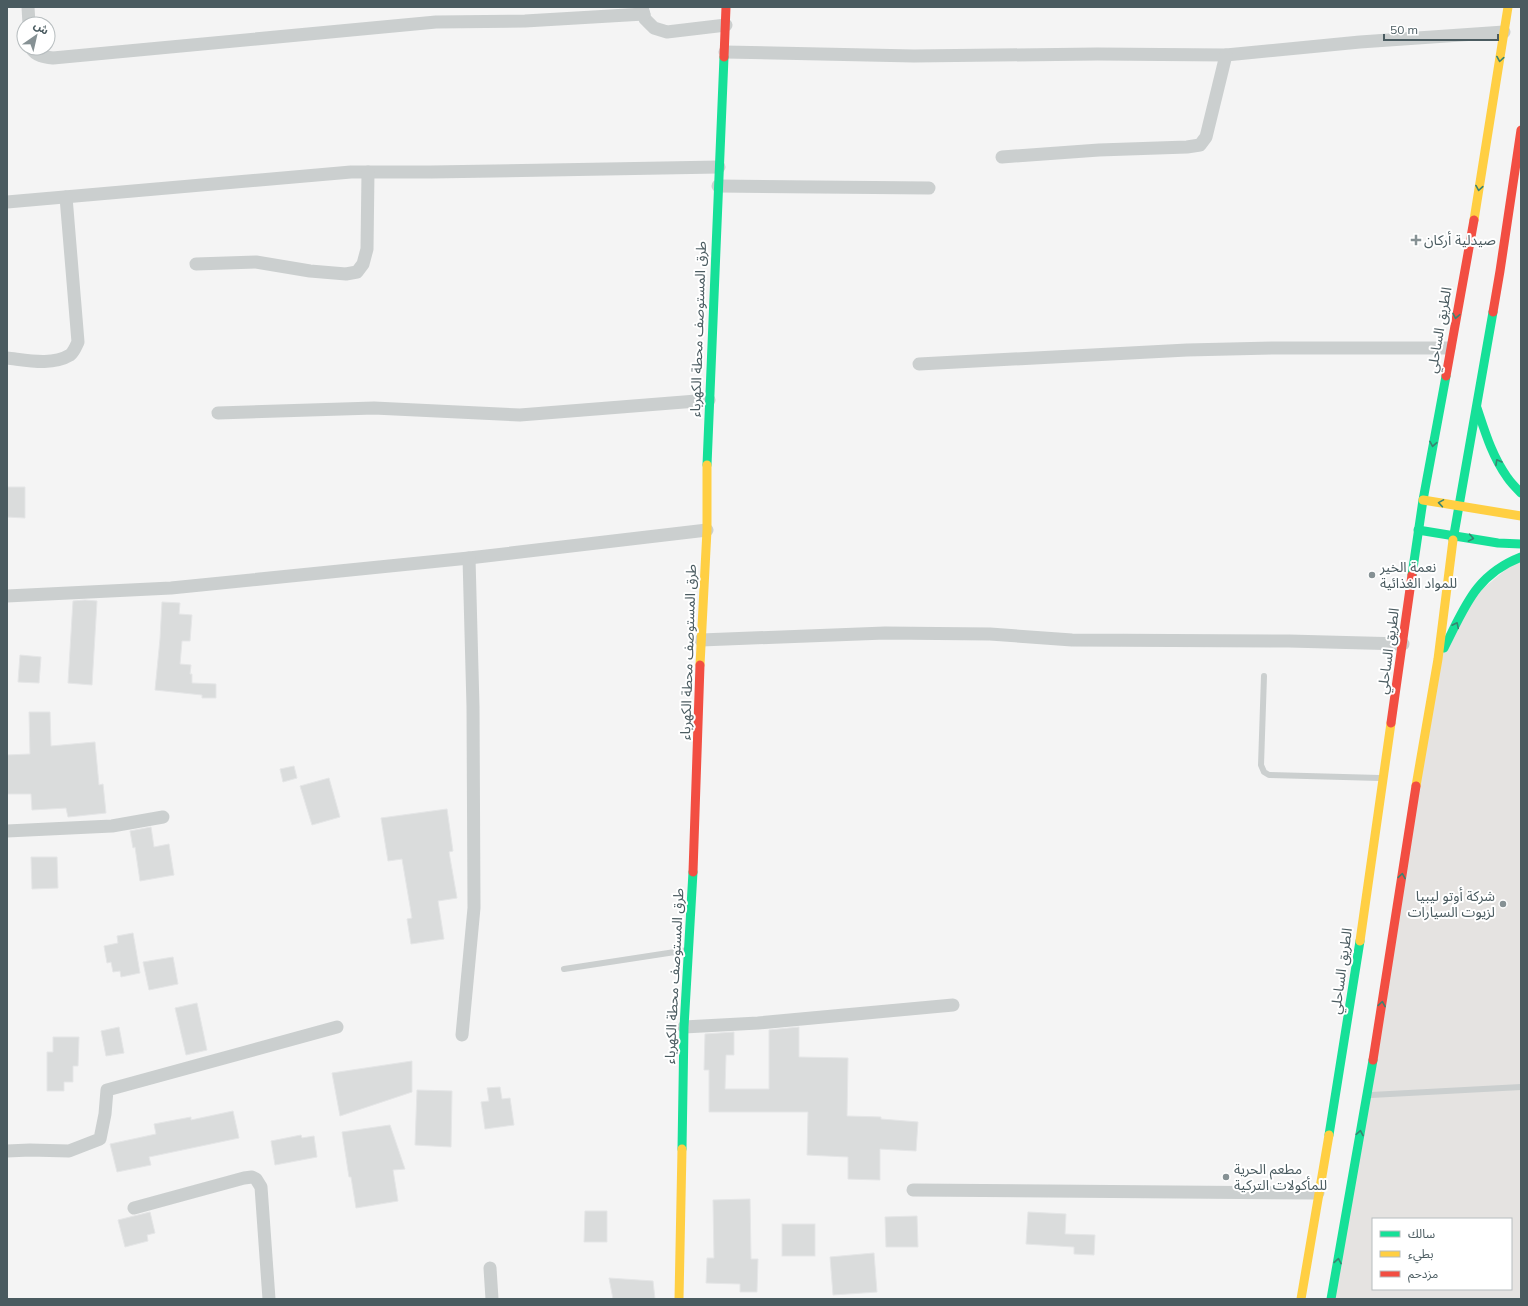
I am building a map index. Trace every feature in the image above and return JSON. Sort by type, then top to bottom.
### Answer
[{"type":"main road","name":"طرق المستوصف محطة الكهرباء","points":[[679,1299],[684,1027],[697,773],[701,640],[707,530],[709,400],[726,7]]},
{"type":"main road","name":"الطريق الساحلي","points":[[1301,1299],[1348,1021],[1384,778],[1418,530],[1477,203],[1508,7]]},
{"type":"main road","points":[[1330,1299],[1367,1095],[1419,765],[1438,659],[1454,535],[1500,271],[1521,130]]},
{"type":"main road","points":[[1476,402],[1484,430],[1494,454],[1505,474],[1521,493]]},
{"type":"main road","points":[[1423,500],[1521,516]]},
{"type":"main road","points":[[1418,530],[1498,543],[1521,544]]},
{"type":"main road","points":[[1438,659],[1468,601],[1477,588],[1496,569],[1521,557]]},
{"type":"street","points":[[41,56],[53,58],[436,22],[525,22],[643,10],[645,20],[654,28],[667,32],[726,24]]},
{"type":"street","points":[[725,52],[914,56],[1097,54],[1226,55],[1360,42],[1504,32]]},
{"type":"street","points":[[1002,157],[1099,150],[1187,147],[1200,145],[1206,136],[1226,55]]},
{"type":"street","points":[[7,202],[351,172],[719,167]]},
{"type":"street","points":[[196,264],[256,262],[310,271],[346,274],[357,272],[363,264],[367,249],[368,172]]},
{"type":"street","points":[[718,186],[929,188]]},
{"type":"street","points":[[7,358],[43,361],[59,359],[71,354],[78,342],[66,197]]},
{"type":"street","points":[[919,364],[1195,350],[1287,348],[1450,348]]},
{"type":"street","points":[[218,413],[374,408],[520,415],[709,400]]},
{"type":"street","points":[[7,596],[171,588],[469,558],[707,530]]},
{"type":"street","points":[[462,1035],[474,908],[473,707],[469,558]]},
{"type":"street","points":[[701,640],[892,633],[990,634],[1072,640],[1289,641],[1403,644]]},
{"type":"street","points":[[7,831],[112,826],[163,817]]},
{"type":"street","points":[[684,1027],[758,1023],[953,1005]]},
{"type":"street","points":[[7,1151],[69,1151],[100,1139],[105,1114],[107,1090],[337,1027]]},
{"type":"street","points":[[134,1208],[244,1178],[252,1177],[256,1179],[262,1187],[269,1299]]},
{"type":"street","points":[[913,1190],[1318,1193]]},
{"type":"street","points":[[490,1268],[492,1299]]},
{"type":"lane","points":[[1264,676],[1261,765],[1264,772],[1269,774],[1384,778]]},
{"type":"lane","points":[[564,969],[689,950]]},
{"type":"lane","points":[[1367,1095],[1521,1086]]},
{"type":"shaded area","points":[[1521,557],[1521,1299],[1331,1299],[1438,659],[1468,601]]},
{"type":"building","points":[[7,487],[25,487],[25,518],[7,517]]},
{"type":"building","points":[[73,601],[97,601],[92,685],[68,683]]},
{"type":"building","points":[[162,602],[180,603],[179,614],[192,615],[190,641],[182,641],[180,664],[191,665],[190,674],[192,674],[192,683],[216,684],[216,698],[202,698],[202,695],[155,690]]},
{"type":"building","points":[[20,655],[41,657],[39,683],[18,682]]},
{"type":"building","points":[[29,712],[50,712],[51,746],[95,742],[99,785],[103,784],[106,813],[68,817],[66,808],[32,810],[31,794],[7,794],[7,755],[30,754]]},
{"type":"building","points":[[294,766],[297,778],[283,782],[280,769]]},
{"type":"building","points":[[329,778],[340,817],[312,825],[300,786]]},
{"type":"building","points":[[447,809],[453,851],[449,852],[457,898],[438,901],[444,939],[411,944],[407,919],[412,918],[402,859],[388,861],[381,818]]},
{"type":"building","points":[[151,827],[154,847],[169,844],[174,875],[140,881],[135,847],[133,848],[130,831]]},
{"type":"building","points":[[31,857],[57,857],[58,888],[32,889]]},
{"type":"building","points":[[133,933],[140,973],[121,977],[120,971],[113,972],[111,962],[107,963],[104,946],[118,943],[117,936]]},
{"type":"building","points":[[173,957],[178,984],[149,990],[143,962]]},
{"type":"building","points":[[197,1003],[207,1050],[186,1055],[175,1008]]},
{"type":"building","points":[[119,1027],[124,1053],[106,1056],[101,1031]]},
{"type":"building","points":[[799,1027],[799,1057],[848,1058],[847,1116],[881,1117],[881,1119],[918,1122],[916,1151],[880,1149],[880,1180],[848,1179],[848,1157],[807,1155],[808,1112],[709,1112],[709,1070],[704,1070],[705,1034],[734,1032],[734,1055],[726,1055],[725,1089],[769,1089],[769,1030]]},
{"type":"building","points":[[53,1037],[79,1037],[78,1066],[73,1066],[73,1082],[64,1082],[64,1091],[47,1091],[47,1052],[53,1052]]},
{"type":"building","points":[[412,1061],[412,1092],[340,1116],[332,1073]]},
{"type":"building","points":[[500,1087],[502,1099],[510,1098],[514,1125],[485,1129],[481,1102],[489,1101],[487,1088]]},
{"type":"building","points":[[417,1090],[452,1091],[451,1147],[415,1145]]},
{"type":"building","points":[[233,1111],[239,1138],[149,1157],[151,1165],[117,1172],[110,1144],[156,1134],[154,1124],[191,1117],[191,1120]]},
{"type":"building","points":[[390,1125],[405,1169],[393,1170],[398,1201],[356,1208],[351,1177],[349,1177],[342,1132]]},
{"type":"building","points":[[301,1135],[302,1138],[314,1136],[317,1157],[275,1165],[271,1141]]},
{"type":"building","points":[[750,1199],[751,1259],[758,1259],[757,1292],[740,1292],[740,1284],[706,1283],[707,1258],[714,1258],[713,1200]]},
{"type":"building","points":[[585,1211],[607,1211],[607,1242],[584,1242]]},
{"type":"building","points":[[150,1212],[155,1233],[147,1235],[148,1241],[125,1247],[118,1220]]},
{"type":"building","points":[[1028,1212],[1066,1214],[1065,1234],[1095,1235],[1094,1255],[1074,1254],[1074,1247],[1026,1244]]},
{"type":"building","points":[[917,1216],[918,1247],[886,1247],[885,1217]]},
{"type":"building","points":[[782,1224],[815,1224],[815,1256],[782,1256]]},
{"type":"building","points":[[874,1253],[877,1292],[833,1295],[830,1257]]},
{"type":"building","points":[[609,1278],[653,1281],[655,1299],[613,1299]]},
{"type":"traffic: fast","points":[[707,465],[724,57]]},
{"type":"traffic: fast","points":[[1453,540],[1493,312]]},
{"type":"traffic: fast","points":[[1412,575],[1423,500],[1446,376]]},
{"type":"traffic: fast","points":[[1477,408],[1489,444],[1497,461],[1521,493]]},
{"type":"traffic: fast","points":[[1418,530],[1498,543],[1521,544]]},
{"type":"traffic: fast","points":[[1444,648],[1465,606],[1482,583],[1505,564],[1521,557]]},
{"type":"traffic: fast","points":[[682,1149],[684,1027],[693,872]]},
{"type":"traffic: fast","points":[[1329,1135],[1360,941]]},
{"type":"traffic: fast","points":[[1331,1299],[1373,1060]]},
{"type":"traffic: slow","points":[[1474,220],[1508,7]]},
{"type":"traffic: slow","points":[[700,665],[707,530],[707,465]]},
{"type":"traffic: slow","points":[[1423,500],[1521,516]]},
{"type":"traffic: slow","points":[[1416,786],[1438,659],[1453,540]]},
{"type":"traffic: slow","points":[[1360,941],[1391,723]]},
{"type":"traffic: slow","points":[[1301,1299],[1329,1135]]},
{"type":"traffic: slow","points":[[679,1299],[682,1149]]},
{"type":"traffic: jam","points":[[724,57],[726,7]]},
{"type":"traffic: jam","points":[[1493,312],[1521,130]]},
{"type":"traffic: jam","points":[[1446,376],[1474,220]]},
{"type":"traffic: jam","points":[[1391,723],[1412,575]]},
{"type":"traffic: jam","points":[[693,872],[700,665]]},
{"type":"traffic: jam","points":[[1373,1060],[1416,786]]},
{"type":"place","name":"صيدلية أركان","points":[[1416,240]]},
{"type":"place","name":"نعمة الخير للمواد الغذائية","points":[[1372,575]]},
{"type":"place","name":"شركة أوتو ليبيا لزيوت السيارات","points":[[1503,904]]},
{"type":"place","name":"مطعم الحرية للمأكولات التركية","points":[[1226,1177]]}]
